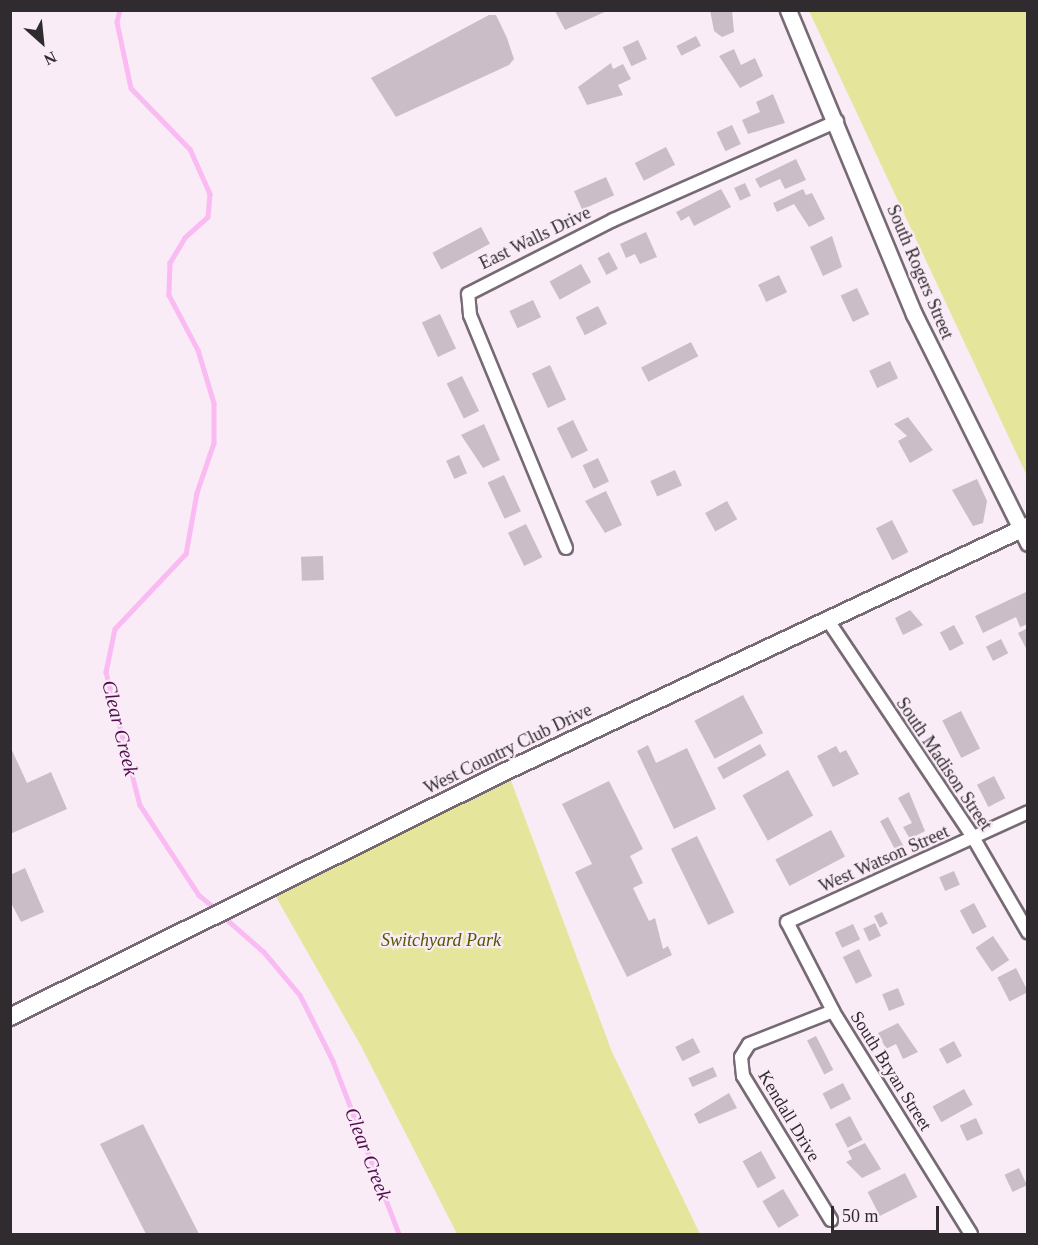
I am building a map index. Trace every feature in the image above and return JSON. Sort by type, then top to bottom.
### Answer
[{"type":"main road","name":"West Country Club Drive","points":[[10,1017],[241,900],[827,619],[1024,534]]},
{"type":"street","name":"South Rogers Street","points":[[788,10],[837,121],[914,314],[1024,534]]},
{"type":"street","name":"East Walls Drive","points":[[566,548],[470,315],[468,294],[613,220],[837,121]]},
{"type":"street","name":"South Madison Street","points":[[827,619],[974,839],[1028,932]]},
{"type":"street","name":"West Watson Street","points":[[787,922],[974,839],[1028,812]]},
{"type":"street","name":"South Bryan Street","points":[[787,922],[832,1011],[971,1234]]},
{"type":"street","name":"Kendall Drive","points":[[831,1220],[743,1076],[741,1057],[749,1044],[832,1011]]},
{"type":"green space","points":[[809,11],[1027,11],[1027,476]]},
{"type":"green space","name":"Switchyard Park","points":[[506,767],[612,1052],[700,1234],[457,1234],[361,1046],[272,890]]},
{"type":"building","points":[[549,10],[609,10],[565,30],[555,11]]},
{"type":"building","points":[[710,10],[732,10],[734,32],[722,37],[714,31]]},
{"type":"building","points":[[489,15],[496,15],[507,38],[514,59],[509,65],[396,117],[371,78]]},
{"type":"building","points":[[696,36],[701,46],[681,56],[676,46]]},
{"type":"building","points":[[638,40],[647,59],[631,66],[623,47]]},
{"type":"building","points":[[734,49],[741,65],[755,58],[763,76],[740,88],[719,56]]},
{"type":"building","points":[[611,63],[613,69],[623,64],[631,79],[618,85],[623,95],[587,105],[578,87]]},
{"type":"building","points":[[773,94],[785,123],[748,134],[742,120],[760,112],[756,102]]},
{"type":"building","points":[[732,125],[741,144],[725,151],[717,132]]},
{"type":"building","points":[[666,147],[675,165],[644,181],[635,163]]},
{"type":"building","points":[[796,159],[806,180],[785,189],[780,179],[760,188],[755,179]]},
{"type":"building","points":[[606,177],[614,195],[582,210],[574,191]]},
{"type":"building","points":[[745,183],[751,196],[740,201],[734,188]]},
{"type":"building","points":[[721,189],[731,207],[694,226],[689,216],[681,221],[676,212]]},
{"type":"building","points":[[803,189],[806,195],[812,193],[825,219],[809,227],[794,204],[777,212],[773,203]]},
{"type":"building","points":[[481,227],[490,244],[441,270],[432,253]]},
{"type":"building","points":[[646,232],[657,257],[640,264],[635,254],[626,258],[620,244]]},
{"type":"building","points":[[832,236],[842,267],[823,276],[810,247]]},
{"type":"building","points":[[609,252],[618,269],[606,275],[598,258]]},
{"type":"building","points":[[581,264],[591,282],[560,300],[550,281]]},
{"type":"building","points":[[779,275],[787,292],[766,302],[758,285]]},
{"type":"building","points":[[857,288],[869,314],[853,322],[841,296]]},
{"type":"building","points":[[533,300],[541,317],[517,328],[509,311]]},
{"type":"building","points":[[598,306],[607,324],[585,335],[576,317]]},
{"type":"building","points":[[440,314],[456,348],[438,357],[422,322]]},
{"type":"building","points":[[691,342],[698,356],[648,382],[641,367]]},
{"type":"building","points":[[890,361],[898,378],[877,388],[869,371]]},
{"type":"building","points":[[550,365],[566,399],[548,408],[532,373]]},
{"type":"building","points":[[462,376],[479,411],[464,419],[447,383]]},
{"type":"building","points":[[908,417],[933,450],[910,463],[898,441],[907,436],[894,424]]},
{"type":"building","points":[[573,420],[588,451],[572,458],[557,428]]},
{"type":"building","points":[[484,424],[500,460],[483,468],[461,435]]},
{"type":"building","points":[[459,455],[467,473],[454,479],[446,461]]},
{"type":"building","points":[[598,458],[609,482],[594,489],[583,465]]},
{"type":"building","points":[[675,470],[682,486],[657,497],[650,481]]},
{"type":"building","points":[[504,475],[521,511],[505,519],[488,483]]},
{"type":"building","points":[[977,479],[987,501],[983,523],[973,526],[952,490]]},
{"type":"building","points":[[606,491],[622,525],[605,533],[585,501]]},
{"type":"building","points":[[727,501],[737,519],[715,531],[705,513]]},
{"type":"building","points":[[892,520],[908,552],[892,560],[876,528]]},
{"type":"building","points":[[526,524],[542,557],[524,566],[508,533]]},
{"type":"building","points":[[323,556],[324,580],[302,581],[301,557]]},
{"type":"building","points":[[1028,591],[1028,624],[1020,627],[1016,617],[983,633],[975,616]]},
{"type":"building","points":[[910,610],[923,625],[903,635],[895,618]]},
{"type":"building","points":[[954,625],[964,644],[950,651],[940,633]]},
{"type":"building","points":[[1028,628],[1028,652],[1018,633]]},
{"type":"building","points":[[1001,639],[1008,653],[993,661],[986,647]]},
{"type":"building","points":[[743,695],[763,733],[715,759],[694,721]]},
{"type":"building","points":[[961,711],[980,748],[961,758],[942,721]]},
{"type":"building","points":[[760,744],[766,755],[723,779],[717,768]]},
{"type":"building","points":[[648,745],[656,763],[687,748],[716,809],[674,829],[637,751]]},
{"type":"building","points":[[10,746],[27,783],[51,772],[67,809],[10,834]]},
{"type":"building","points":[[836,746],[840,753],[846,750],[859,774],[833,787],[817,756]]},
{"type":"building","points":[[788,770],[813,815],[768,841],[743,795]]},
{"type":"building","points":[[994,776],[1005,798],[988,807],[977,785]]},
{"type":"building","points":[[609,781],[643,849],[630,856],[643,883],[633,888],[649,921],[655,918],[663,949],[668,946],[672,955],[627,977],[575,872],[592,864],[562,804]]},
{"type":"building","points":[[909,792],[925,831],[910,839],[903,827],[912,823],[898,798]]},
{"type":"building","points":[[888,817],[906,851],[898,855],[880,821]]},
{"type":"building","points":[[831,830],[845,856],[789,886],[775,860]]},
{"type":"building","points":[[697,836],[734,912],[708,925],[671,849]]},
{"type":"building","points":[[25,868],[44,912],[21,922],[10,901],[10,875]]},
{"type":"building","points":[[954,871],[960,885],[945,891],[939,877]]},
{"type":"building","points":[[974,903],[987,927],[973,934],[960,911]]},
{"type":"building","points":[[882,912],[888,924],[880,928],[874,916]]},
{"type":"building","points":[[875,923],[881,936],[869,941],[863,928]]},
{"type":"building","points":[[853,924],[860,939],[842,948],[835,932]]},
{"type":"building","points":[[993,936],[1009,960],[992,972],[976,948]]},
{"type":"building","points":[[859,949],[872,976],[856,984],[843,957]]},
{"type":"building","points":[[1016,968],[1028,992],[1010,1002],[997,978]]},
{"type":"building","points":[[898,988],[905,1005],[889,1011],[882,994]]},
{"type":"building","points":[[898,1023],[918,1052],[903,1059],[896,1044],[886,1049],[878,1033]]},
{"type":"building","points":[[816,1036],[833,1070],[824,1074],[807,1041]]},
{"type":"building","points":[[693,1038],[700,1052],[682,1061],[675,1047]]},
{"type":"building","points":[[954,1041],[962,1056],[947,1064],[939,1049]]},
{"type":"building","points":[[713,1067],[717,1076],[692,1087],[688,1078]]},
{"type":"building","points":[[843,1083],[851,1099],[831,1109],[823,1093]]},
{"type":"building","points":[[964,1089],[973,1105],[941,1122],[933,1106]]},
{"type":"building","points":[[729,1093],[737,1108],[699,1124],[694,1114]]},
{"type":"building","points":[[850,1116],[863,1140],[848,1148],[835,1124]]},
{"type":"building","points":[[976,1118],[983,1133],[967,1141],[960,1126]]},
{"type":"building","points":[[143,1124],[199,1234],[146,1234],[100,1144]]},
{"type":"building","points":[[865,1143],[881,1169],[862,1178],[846,1162],[852,1159],[848,1151]]},
{"type":"building","points":[[761,1151],[776,1178],[758,1188],[743,1161]]},
{"type":"building","points":[[1019,1168],[1027,1185],[1013,1192],[1004,1175]]},
{"type":"building","points":[[905,1173],[917,1197],[880,1216],[868,1192]]},
{"type":"building","points":[[783,1189],[799,1216],[778,1228],[762,1201]]},
{"type":"waterway","name":"Clear Creek","points":[[120,10],[117,22],[131,88],[190,149],[210,194],[208,217],[185,238],[170,263],[169,295],[198,350],[214,403],[214,443],[197,493],[186,554],[115,629],[106,672],[140,805],[199,895],[218,911]]},
{"type":"waterway","name":"Clear Creek","points":[[224,917],[264,952],[300,995],[333,1061],[399,1234]]}]
